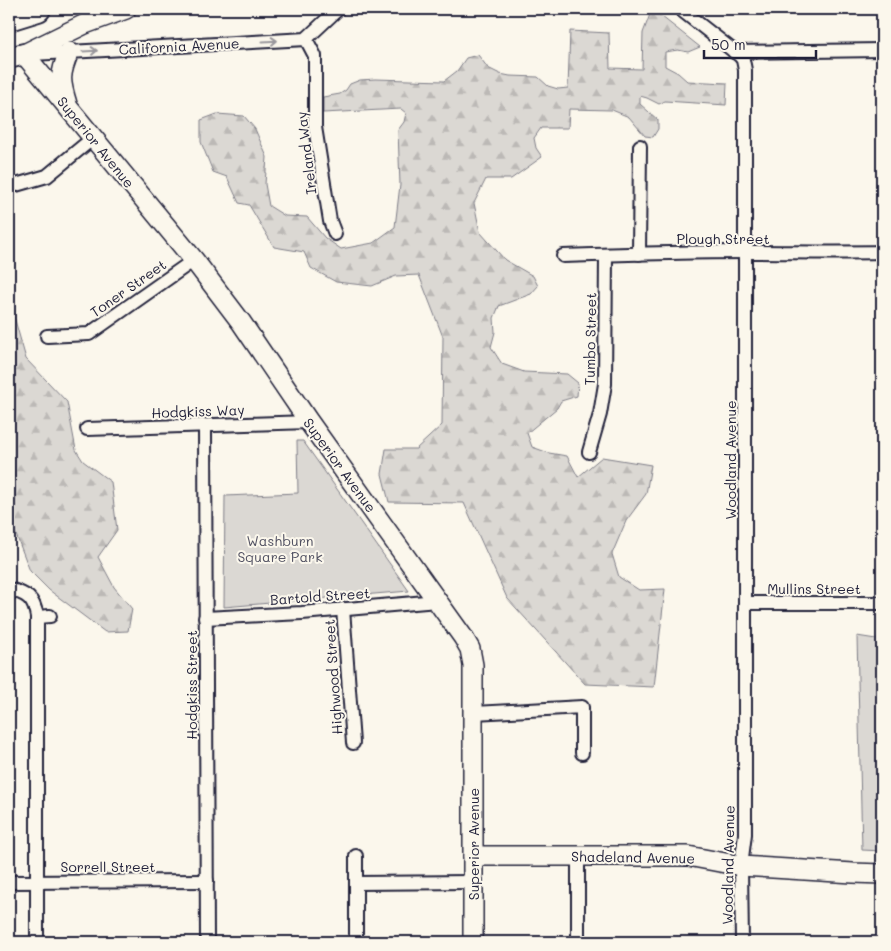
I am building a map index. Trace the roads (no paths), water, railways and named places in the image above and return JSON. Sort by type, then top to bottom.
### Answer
[{"type":"highway","points":[[9,18],[38,9]]},
{"type":"street","points":[[16,56],[85,24],[126,9]]},
{"type":"street","points":[[306,39],[338,9]]},
{"type":"street","name":"Woodland Avenue","points":[[680,9],[740,56],[745,65],[745,834],[741,866],[742,942]]},
{"type":"street","name":"California Avenue","points":[[16,56],[306,39]]},
{"type":"street","name":"Ireland Way","points":[[306,39],[316,56],[315,127],[330,221],[335,234]]},
{"type":"street","points":[[734,52],[882,50]]},
{"type":"street","points":[[68,108],[61,84],[61,76],[69,52]]},
{"type":"street","name":"Superior Avenue","points":[[16,56],[68,108],[194,260],[438,601],[470,649],[474,665],[472,942]]},
{"type":"street","points":[[9,187],[47,176],[93,138]]},
{"type":"street","points":[[638,254],[640,146]]},
{"type":"street","name":"Plough Street","points":[[564,256],[745,252],[882,252]]},
{"type":"street","name":"Tumbo Street","points":[[589,452],[600,414],[605,384],[606,255]]},
{"type":"street","name":"Toner Street","points":[[47,336],[89,334],[194,260]]},
{"type":"street","name":"Hodgkiss Way","points":[[87,429],[309,422]]},
{"type":"street","name":"Hodgkiss Street","points":[[206,426],[207,942]]},
{"type":"street","points":[[9,589],[31,599],[37,617],[37,942]]},
{"type":"street","name":"Bartold Street","points":[[205,618],[438,601]]},
{"type":"street","name":"Mullins Street","points":[[745,603],[882,603]]},
{"type":"street","name":"Highwood Street","points":[[343,609],[353,743]]},
{"type":"street","points":[[37,617],[50,616]]},
{"type":"street","points":[[474,713],[582,708],[582,753]]},
{"type":"street","points":[[356,856],[356,942]]},
{"type":"street","name":"Shadeland Avenue","points":[[473,856],[688,856],[741,866],[882,874]]},
{"type":"street","points":[[578,856],[578,942]]},
{"type":"street","name":"Sorrell Street","points":[[9,882],[207,881]]},
{"type":"street","points":[[356,883],[472,882]]},
{"type":"park label","name":"Washburn Square Park","points":[[280,548]]}]
